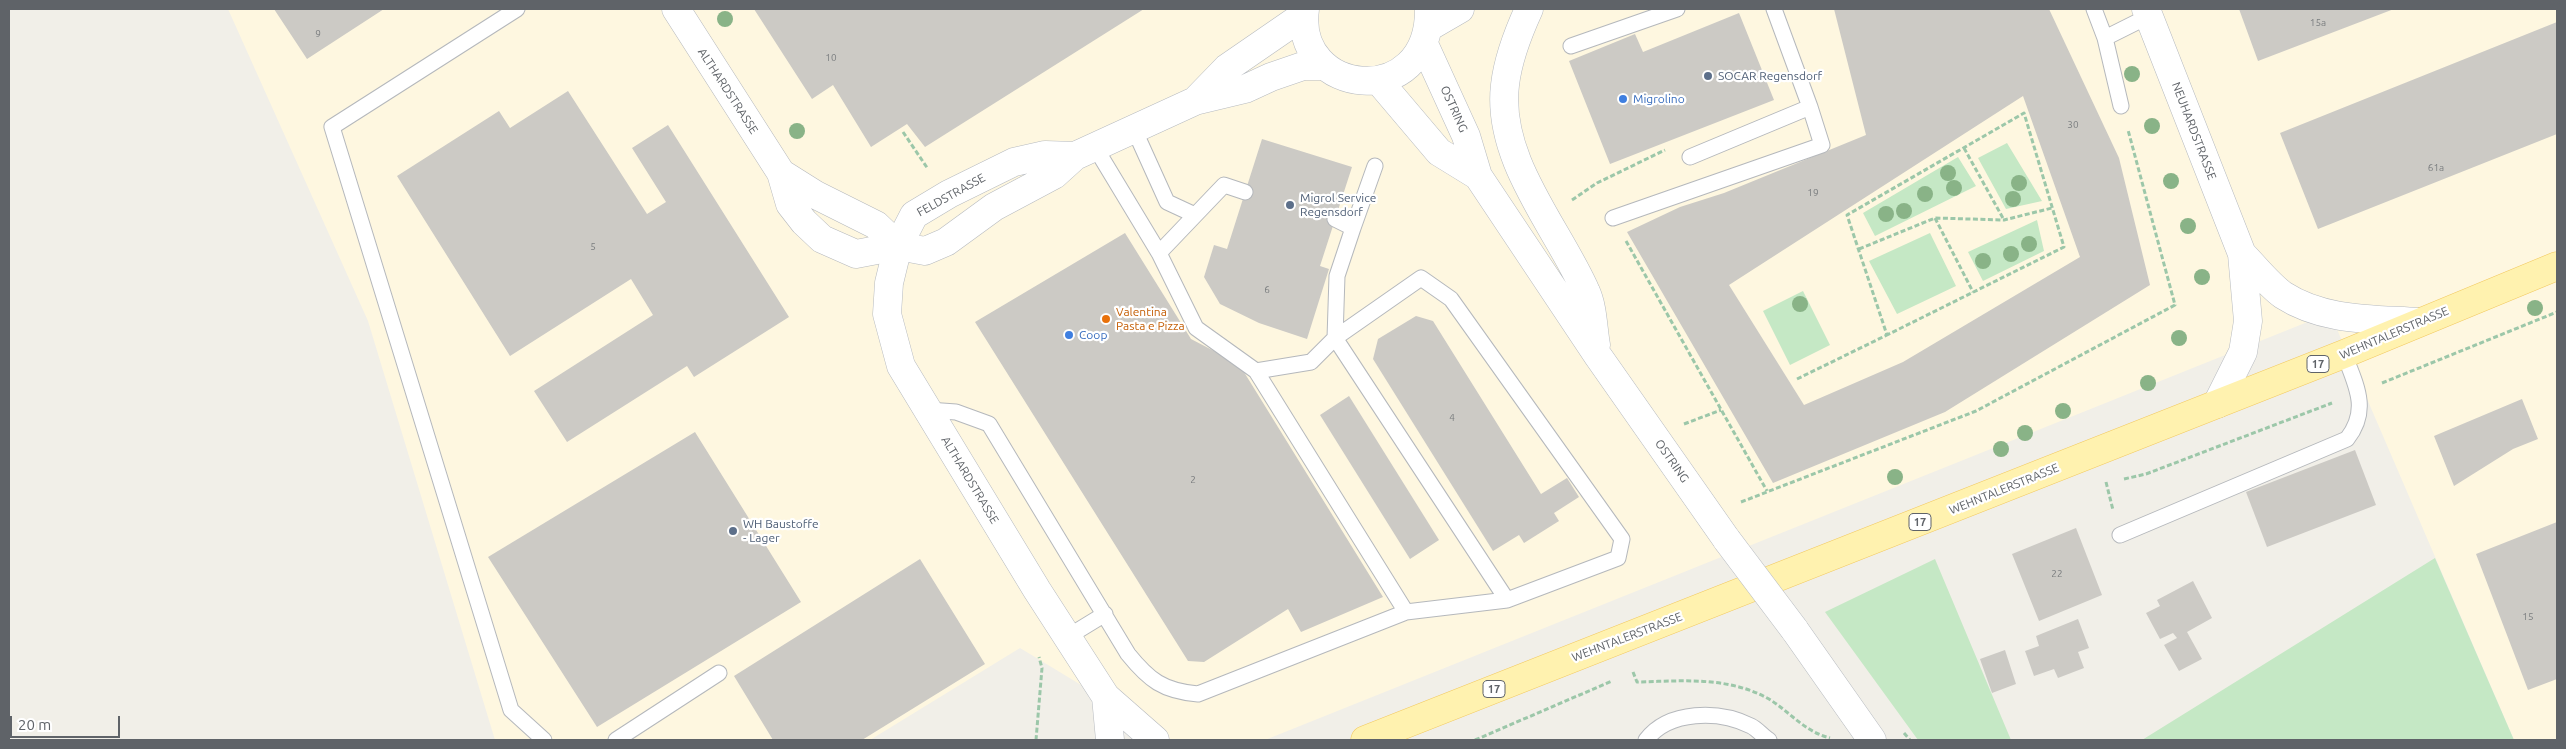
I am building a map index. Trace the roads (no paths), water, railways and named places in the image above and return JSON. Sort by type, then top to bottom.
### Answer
[{"type":"main road","name":"ALTHARDSTRASSE","points":[[676,9],[781,173],[790,204],[804,222],[822,240],[856,254],[898,246]]},
{"type":"main road","points":[[1304,12],[1306,34],[1313,52],[1326,66],[1342,76],[1359,81],[1378,80],[1397,74],[1413,61],[1428,27],[1460,9]]},
{"type":"main road","points":[[1529,9],[1514,42],[1505,86],[1508,134],[1520,169],[1587,294],[1598,356]]},
{"type":"main road","name":"FELDSTRASSE","points":[[1195,101],[1226,68],[1304,12]]},
{"type":"main road","name":"NEUHARDSTRASSE","points":[[2147,12],[2242,254],[2248,321],[2243,352],[2217,404]]},
{"type":"main road","name":"OSTRING","points":[[1428,27],[1478,176],[1598,356],[1727,540],[1794,629],[1872,740]]},
{"type":"main road","name":"FELDSTRASSE","points":[[1085,151],[1045,155],[1014,162],[948,194],[914,215],[898,246],[925,251],[946,242],[994,207],[1054,175],[1085,151],[1195,101],[1245,89],[1271,76],[1303,66],[1326,66]]},
{"type":"main road","name":"OSTRING","points":[[1378,80],[1439,152],[1478,176]]},
{"type":"main road","name":"ALTHARDSTRASSE","points":[[781,173],[816,195],[876,225],[898,246]]},
{"type":"main road","name":"ALTHARDSTRASSE","points":[[898,246],[889,283],[887,314],[901,366],[1037,590],[1069,636],[1106,697],[1155,740]]},
{"type":"main road","name":"NEUHARDSTRASSE","points":[[2242,254],[2281,294],[2308,309],[2343,317],[2418,322]]},
{"type":"main road","name":"WEHNTALERSTRASSE","points":[[1365,740],[2344,354],[2557,266]]},
{"type":"main road","name":"ALTHARDSTRASSE","points":[[1106,697],[1110,740]]},
{"type":"lane","points":[[516,9],[332,127],[511,710],[544,740]]},
{"type":"lane","points":[[1572,46],[1678,9]]},
{"type":"lane","points":[[1613,218],[1822,145],[1774,9]]},
{"type":"lane","points":[[2094,9],[2105,38],[2121,106]]},
{"type":"lane","points":[[2105,38],[2147,12]]},
{"type":"lane","points":[[1690,157],[1810,107]]},
{"type":"lane","points":[[1134,129],[1167,202],[1195,215]]},
{"type":"lane","points":[[1085,151],[1159,253],[1196,328],[1256,371],[1406,612]]},
{"type":"lane","points":[[1375,166],[1337,276],[1335,338],[1507,600]]},
{"type":"lane","points":[[1159,253],[1224,185],[1245,192]]},
{"type":"lane","points":[[1335,219],[1353,228]]},
{"type":"lane","points":[[928,410],[956,412],[989,424],[1128,654],[1142,671],[1160,685],[1177,692],[1198,694],[1406,612],[1507,600],[1618,558],[1622,539],[1451,299],[1421,278],[1335,338],[1312,362],[1256,371]]},
{"type":"lane","points":[[2120,535],[2347,439],[2356,427],[2360,413],[2359,392],[2344,354]]},
{"type":"lane","points":[[1069,636],[1105,614]]},
{"type":"lane","points":[[616,740],[719,674]]},
{"type":"lane","points":[[1646,740],[1652,733],[1684,717],[1713,715],[1750,726],[1769,740]]},
{"type":"place","name":"SOCAR Regensdorf","points":[[1708,76]]},
{"type":"place","name":"Migrolino","points":[[1623,99]]},
{"type":"place","name":"Migrol Service Regensdorf","points":[[1290,205]]},
{"type":"place","name":"Valentina Pasta e Pizza","points":[[1106,319]]},
{"type":"place","name":"Coop","points":[[1069,335]]},
{"type":"place","name":"WH Baustoffe - Lager","points":[[733,531]]}]
